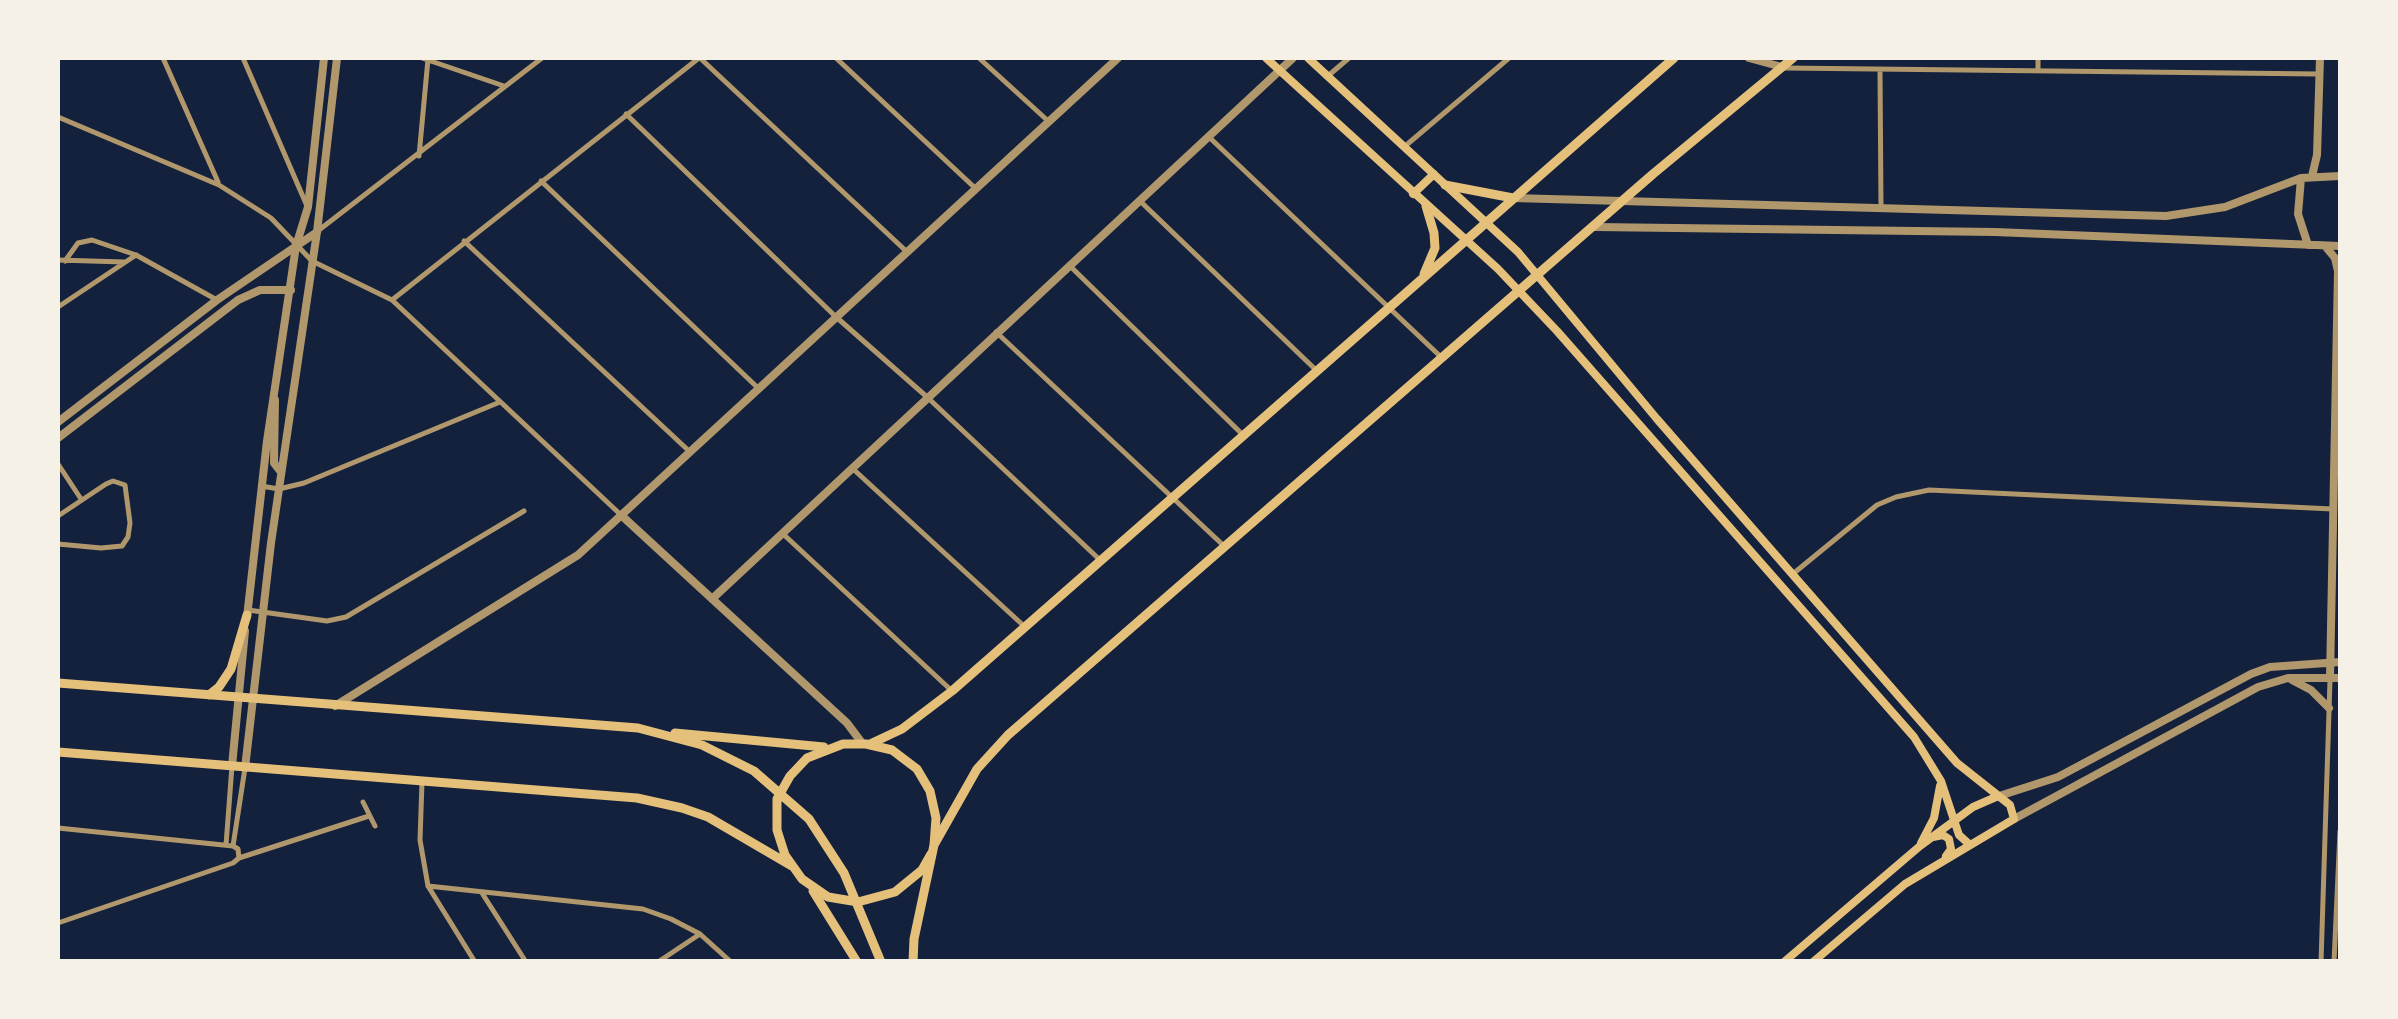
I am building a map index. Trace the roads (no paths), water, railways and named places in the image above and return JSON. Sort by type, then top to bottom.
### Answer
[{"type":"main road","points":[[1266,58],[1520,292],[1691,482],[1914,737],[1941,781],[1959,834],[1969,844]]},
{"type":"main road","points":[[1308,58],[1518,252],[1703,473],[1956,764],[2010,805],[2014,820],[1969,844],[1887,898],[1813,962]]},
{"type":"main road","points":[[58,683],[638,728],[832,748],[866,744],[913,722],[952,691],[1674,58]]},
{"type":"main road","points":[[809,884],[828,897],[858,902],[895,892],[922,870],[977,769],[999,744],[1786,61]]},
{"type":"main road","points":[[1413,194],[1434,174]]},
{"type":"main road","points":[[1445,186],[1513,198]]},
{"type":"main road","points":[[1420,282],[1434,248],[1426,206]]},
{"type":"main road","points":[[1691,482],[1703,473]]},
{"type":"main road","points":[[209,694],[220,687],[231,669],[247,613]]},
{"type":"main road","points":[[638,728],[724,754],[781,792],[822,837],[844,873],[881,962]]},
{"type":"main road","points":[[866,744],[896,753],[917,769],[934,806],[932,849],[913,962]]},
{"type":"main road","points":[[832,748],[807,758],[790,776],[775,806],[777,830],[792,866],[809,884],[857,962]]},
{"type":"main road","points":[[58,752],[246,763],[662,803],[726,826],[792,866]]},
{"type":"main road","points":[[1920,846],[1934,818],[1941,781]]},
{"type":"main road","points":[[1784,962],[1920,846],[1973,807],[1996,797]]},
{"type":"main road","points":[[1932,837],[1943,835],[1948,839],[1951,849],[1943,860]]},
{"type":"street","points":[[163,58],[219,185]]},
{"type":"street","points":[[243,58],[308,207]]},
{"type":"street","points":[[229,845],[236,728],[261,486],[296,246],[308,207],[324,58]]},
{"type":"street","points":[[229,845],[246,763],[338,58]]},
{"type":"street","points":[[419,156],[425,58],[504,86]]},
{"type":"street","points":[[58,422],[217,300],[419,156],[542,58]]},
{"type":"street","points":[[392,300],[700,58],[906,252]]},
{"type":"street","points":[[836,58],[974,188]]},
{"type":"street","points":[[979,58],[1048,120]]},
{"type":"street","points":[[334,706],[578,555],[1118,58]]},
{"type":"street","points":[[712,599],[1294,58]]},
{"type":"street","points":[[1328,76],[1349,58]]},
{"type":"street","points":[[1404,146],[1508,58]]},
{"type":"street","points":[[1749,58],[1786,61],[1798,69],[2320,74]]},
{"type":"street","points":[[2038,58],[2038,70]]},
{"type":"street","points":[[2312,176],[2317,156],[2320,58]]},
{"type":"street","points":[[1880,70],[1882,210]]},
{"type":"street","points":[[626,114],[835,316],[928,397],[1101,561]]},
{"type":"street","points":[[58,117],[219,185],[271,218],[312,260],[392,300],[866,744]]},
{"type":"street","points":[[1209,137],[1444,359]]},
{"type":"street","points":[[1513,198],[2166,216],[2199,213],[2242,201],[2301,178],[2340,176]]},
{"type":"street","points":[[2301,178],[2298,214],[2308,245]]},
{"type":"street","points":[[541,181],[758,388]]},
{"type":"street","points":[[1140,201],[1318,371]]},
{"type":"street","points":[[2087,234],[2088,214]]},
{"type":"street","points":[[1595,227],[2087,234],[2340,246]]},
{"type":"street","points":[[61,260],[78,242],[87,239],[136,255],[217,300]]},
{"type":"street","points":[[464,241],[690,452]]},
{"type":"street","points":[[2321,962],[2328,708],[2336,678],[2330,663],[2338,271],[2325,246]]},
{"type":"street","points":[[58,307],[136,255]]},
{"type":"street","points":[[61,260],[124,262]]},
{"type":"street","points":[[1069,265],[1244,435]]},
{"type":"street","points":[[58,438],[249,294],[268,289],[291,290]]},
{"type":"street","points":[[996,332],[1226,548]]},
{"type":"street","points":[[144,355],[153,366]]},
{"type":"street","points":[[274,396],[278,412],[274,463],[281,472]]},
{"type":"street","points":[[261,486],[280,489],[304,483],[500,402]]},
{"type":"street","points":[[58,464],[82,500]]},
{"type":"street","points":[[852,468],[1024,627]]},
{"type":"street","points":[[58,516],[113,482],[125,485],[130,522],[125,543],[101,548],[58,544]]},
{"type":"street","points":[[1791,575],[1877,505],[1929,490],[2334,509]]},
{"type":"street","points":[[247,613],[327,621],[346,618],[524,511]]},
{"type":"street","points":[[782,533],[952,691]]},
{"type":"street","points":[[1996,797],[2058,777],[2251,674],[2270,667],[2340,662]]},
{"type":"street","points":[[2014,820],[2238,697],[2288,678],[2336,678]]},
{"type":"street","points":[[2288,678],[2311,690],[2328,708]]},
{"type":"street","points":[[422,782],[420,840],[428,886],[474,962]]},
{"type":"street","points":[[363,802],[375,826]]},
{"type":"street","points":[[58,923],[370,816]]},
{"type":"street","points":[[58,828],[229,845],[238,849],[239,858]]},
{"type":"street","points":[[2334,962],[2340,831]]},
{"type":"street","points":[[2323,869],[2340,870]]},
{"type":"street","points":[[428,886],[643,909],[700,934],[730,962]]},
{"type":"street","points":[[482,892],[526,962]]},
{"type":"street","points":[[658,962],[700,934]]}]
